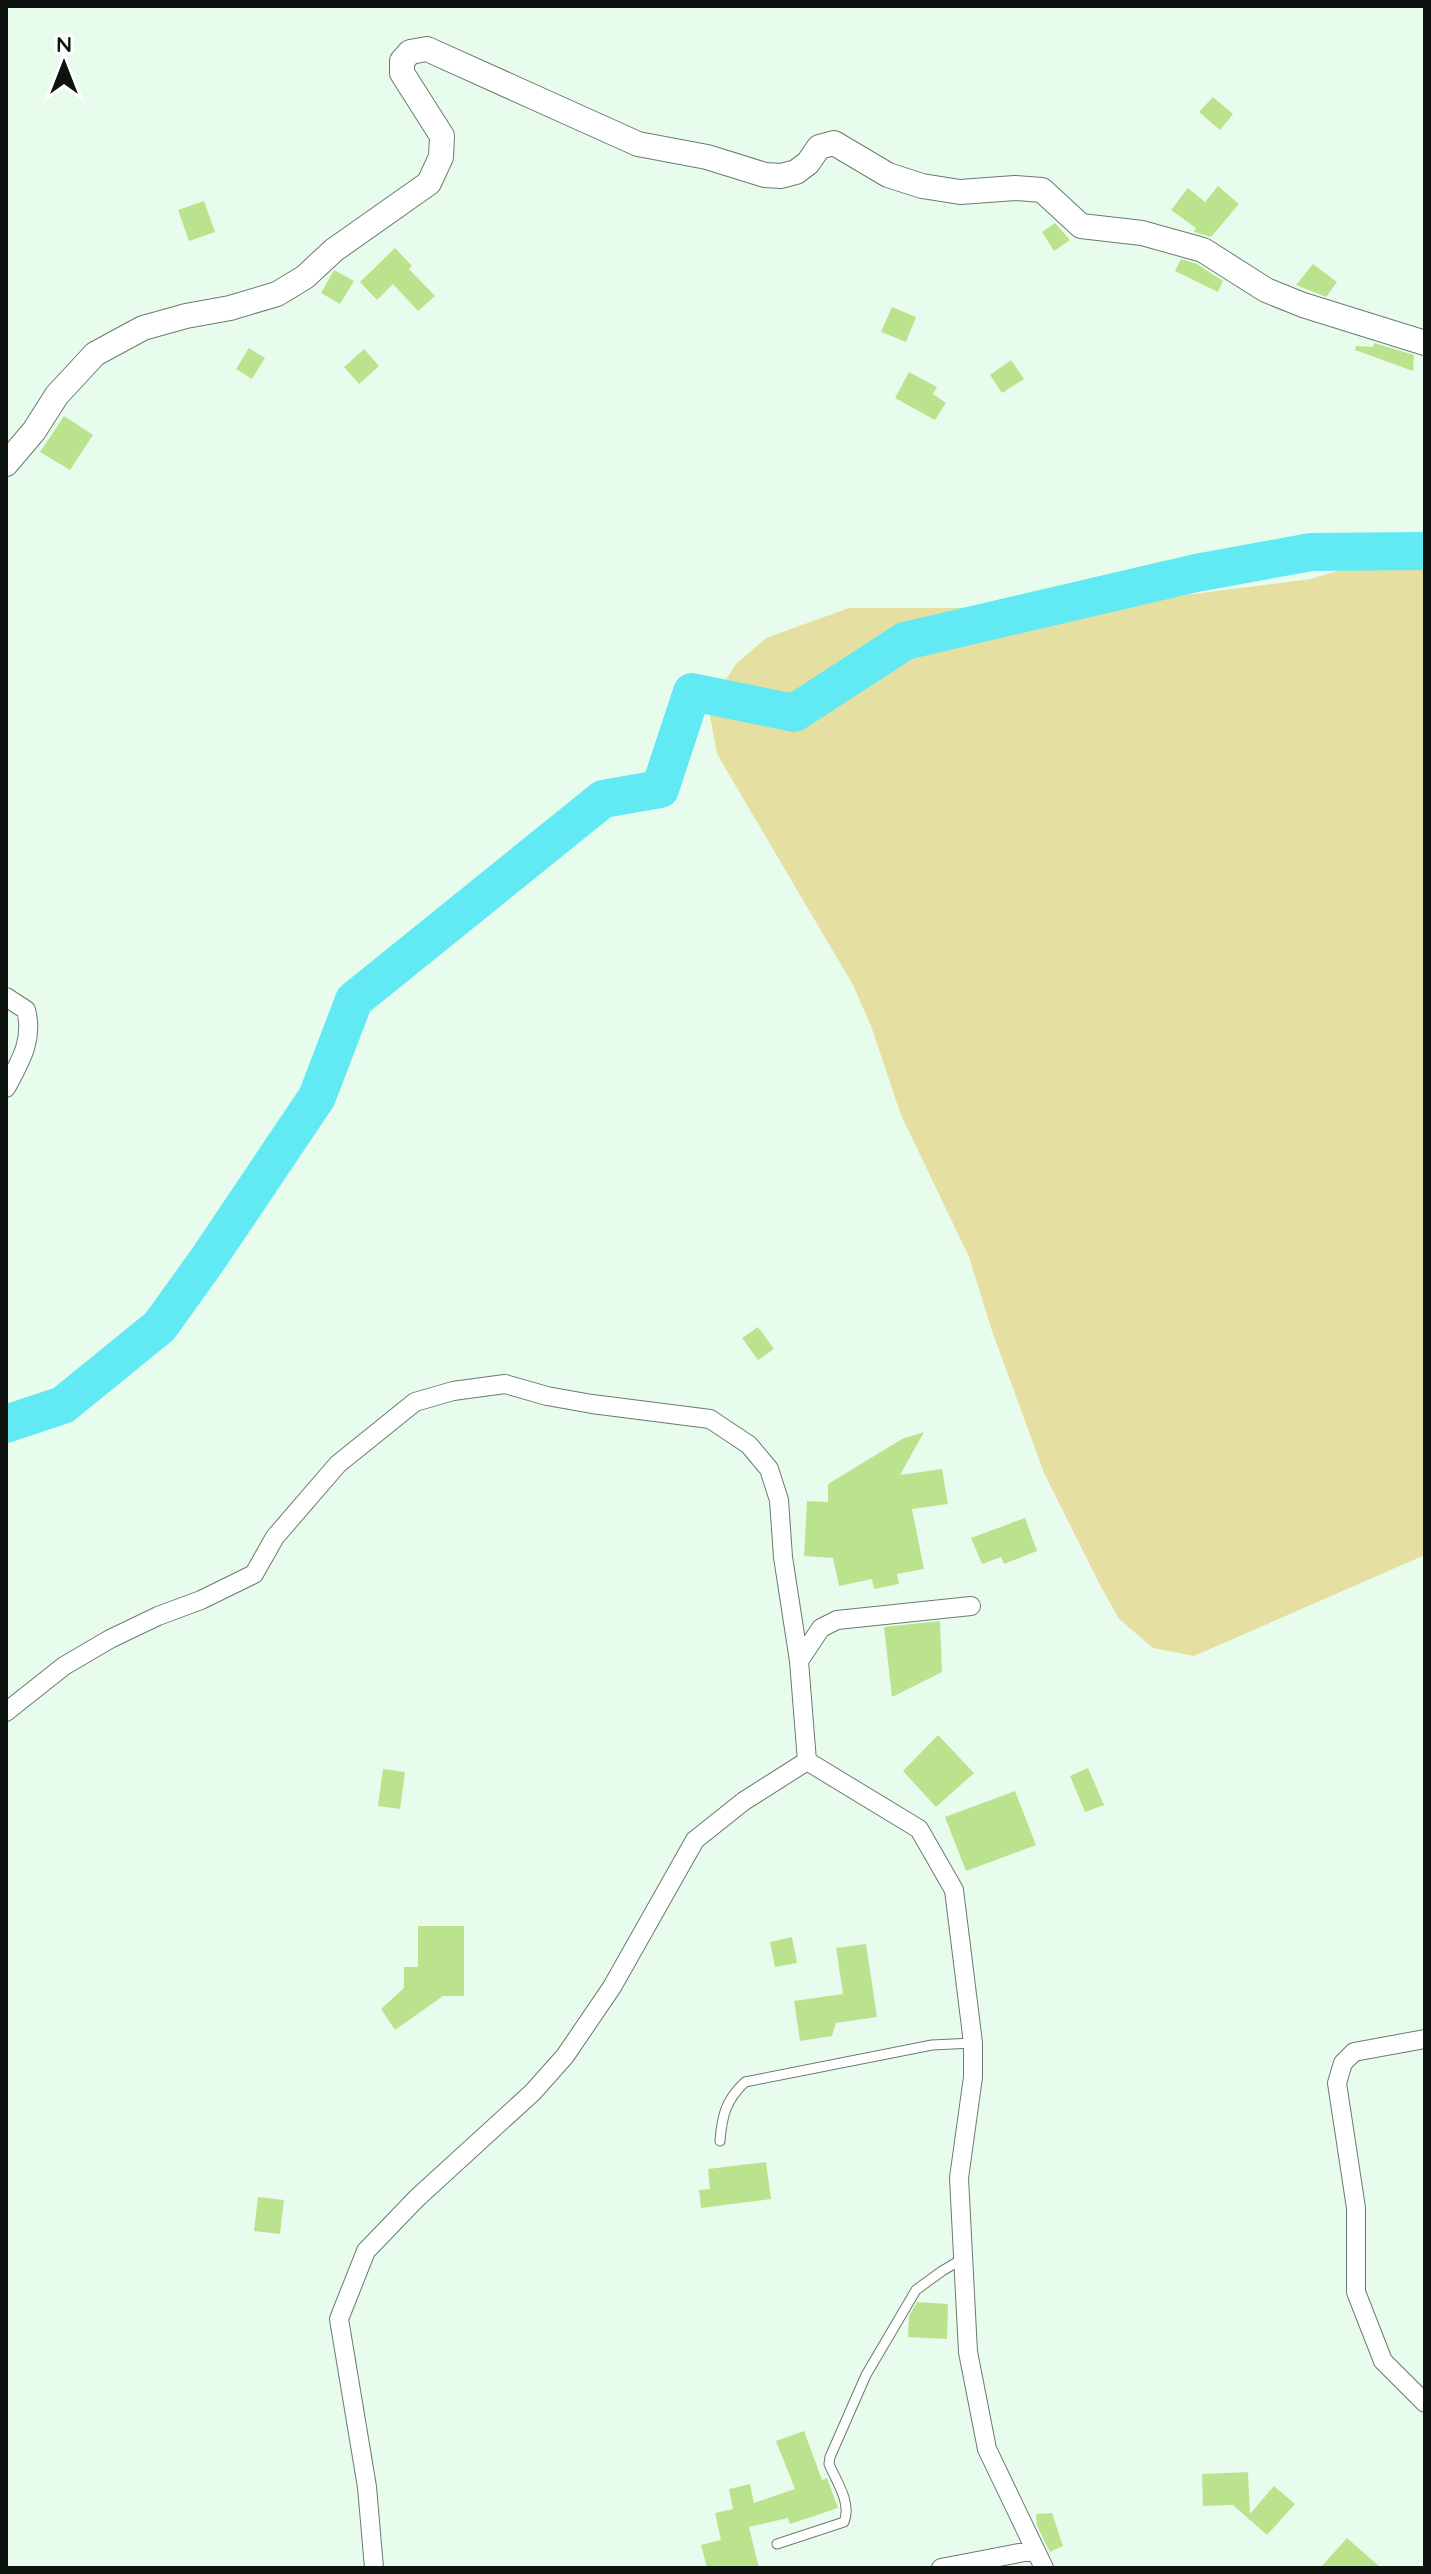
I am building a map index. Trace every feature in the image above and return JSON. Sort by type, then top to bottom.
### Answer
[{"type":"street","points":[[6,464],[34,431],[57,395],[95,354],[143,328],[277,294],[305,277],[334,250],[429,183],[441,157],[442,136],[402,73],[402,61],[410,52],[427,49],[638,144],[707,157],[765,175],[781,176],[796,172],[808,163],[819,147],[834,143],[888,175],[938,190],[1042,190],[1081,226],[1142,233],[1203,250],[1266,290],[1303,305],[1425,343]]},
{"type":"street","points":[[6,997],[26,1010],[30,1026],[28,1045],[6,1088]]},
{"type":"street","points":[[6,1712],[64,1666],[110,1639],[254,1574],[275,1537],[338,1464],[415,1402],[453,1391],[505,1384],[592,1404],[710,1419],[749,1445],[769,1469],[779,1500],[783,1557],[799,1661],[807,1761]]},
{"type":"street","points":[[799,1661],[821,1628],[837,1620],[971,1606]]},
{"type":"street","points":[[807,1761],[919,1829],[954,1890],[973,2043],[973,2077],[959,2178],[968,2352],[987,2449],[1044,2568]]},
{"type":"street","points":[[374,2568],[367,2487],[339,2319],[366,2251],[417,2198],[533,2092],[565,2056],[612,1987],[695,1840],[744,1801],[807,1761]]},
{"type":"street","points":[[1425,2039],[1354,2052],[1343,2063],[1337,2083],[1356,2208],[1356,2292],[1383,2361],[1425,2403]]},
{"type":"street","points":[[941,2568],[1035,2550]]},
{"type":"lane","points":[[720,2141],[723,2111],[732,2094],[745,2082],[932,2045],[973,2043]]},
{"type":"lane","points":[[777,2544],[844,2522],[846,2505],[829,2464],[830,2457],[866,2375],[916,2290],[964,2258]]},
{"type":"shaded area","points":[[1425,543],[1425,1555],[1194,1656],[1153,1648],[1119,1619],[1044,1473],[992,1331],[969,1257],[901,1115],[871,1026],[853,985],[717,754],[710,716],[714,698],[736,664],[766,638],[849,608],[1082,608],[1311,579]]},
{"type":"building","points":[[1213,97],[1233,114],[1220,130],[1199,112]]},
{"type":"building","points":[[1218,186],[1239,204],[1211,237],[1194,232],[1196,228],[1171,210],[1188,188],[1205,202]]},
{"type":"building","points":[[204,201],[215,232],[189,241],[178,210]]},
{"type":"building","points":[[1055,223],[1070,240],[1054,251],[1042,232]]},
{"type":"building","points":[[395,248],[412,266],[409,269],[435,296],[418,311],[393,284],[377,300],[360,282]]},
{"type":"building","points":[[1181,259],[1197,264],[1223,281],[1218,292],[1175,271]]},
{"type":"building","points":[[1313,264],[1337,282],[1326,297],[1296,285]]},
{"type":"building","points":[[334,270],[354,281],[340,304],[321,293]]},
{"type":"building","points":[[892,307],[916,317],[906,342],[881,332]]},
{"type":"building","points":[[1374,343],[1414,355],[1413,371],[1355,350],[1356,346],[1373,347]]},
{"type":"building","points":[[249,348],[265,358],[252,379],[236,369]]},
{"type":"building","points":[[364,349],[379,366],[359,384],[344,367]]},
{"type":"building","points":[[1011,360],[1024,379],[1002,393],[990,375]]},
{"type":"building","points":[[909,372],[937,387],[933,394],[946,403],[935,420],[895,398]]},
{"type":"building","points":[[64,416],[93,435],[70,470],[40,452]]},
{"type":"building","points":[[758,1327],[774,1349],[758,1360],[742,1338]]},
{"type":"building","points":[[924,1432],[900,1475],[942,1469],[948,1504],[912,1509],[924,1569],[897,1574],[899,1584],[874,1589],[872,1579],[839,1586],[833,1558],[804,1556],[807,1501],[828,1502],[828,1484],[902,1439]]},
{"type":"building","points":[[1025,1518],[1037,1551],[1004,1564],[1001,1557],[982,1564],[971,1538]]},
{"type":"building","points":[[940,1621],[942,1672],[892,1697],[884,1627]]},
{"type":"building","points":[[938,1735],[974,1773],[936,1807],[903,1771]]},
{"type":"building","points":[[1088,1768],[1104,1805],[1085,1812],[1070,1776]]},
{"type":"building","points":[[383,1769],[405,1772],[400,1809],[378,1806]]},
{"type":"building","points":[[1015,1791],[1036,1845],[966,1871],[945,1817]]},
{"type":"building","points":[[418,1926],[464,1926],[464,1996],[443,1996],[395,2030],[381,2009],[404,1988],[404,1967],[418,1967]]},
{"type":"building","points":[[792,1937],[797,1963],[775,1967],[770,1942]]},
{"type":"building","points":[[866,1944],[877,2017],[836,2023],[832,2036],[800,2041],[794,2001],[843,1994],[836,1948]]},
{"type":"building","points":[[766,2162],[771,2199],[701,2208],[699,2190],[710,2189],[708,2169]]},
{"type":"building","points":[[258,2197],[284,2200],[280,2234],[254,2231]]},
{"type":"building","points":[[917,2302],[948,2304],[947,2339],[908,2337],[909,2316]]},
{"type":"building","points":[[804,2431],[822,2480],[827,2478],[838,2508],[790,2524],[788,2518],[749,2527],[759,2568],[707,2568],[701,2545],[721,2540],[715,2513],[733,2509],[729,2489],[750,2484],[754,2503],[795,2489],[776,2441]]},
{"type":"building","points":[[1248,2472],[1250,2514],[1274,2486],[1295,2504],[1267,2535],[1233,2505],[1203,2506],[1202,2474]]},
{"type":"building","points":[[1052,2513],[1063,2546],[1050,2552],[1037,2526],[1036,2514]]},
{"type":"building","points":[[1347,2538],[1381,2568],[1320,2568]]},
{"type":"waterway","points":[[6,1424],[63,1405],[160,1326],[317,1097],[354,1000],[603,799],[660,789],[692,692],[794,713],[905,641],[1196,573],[1311,552],[1425,551]]}]
